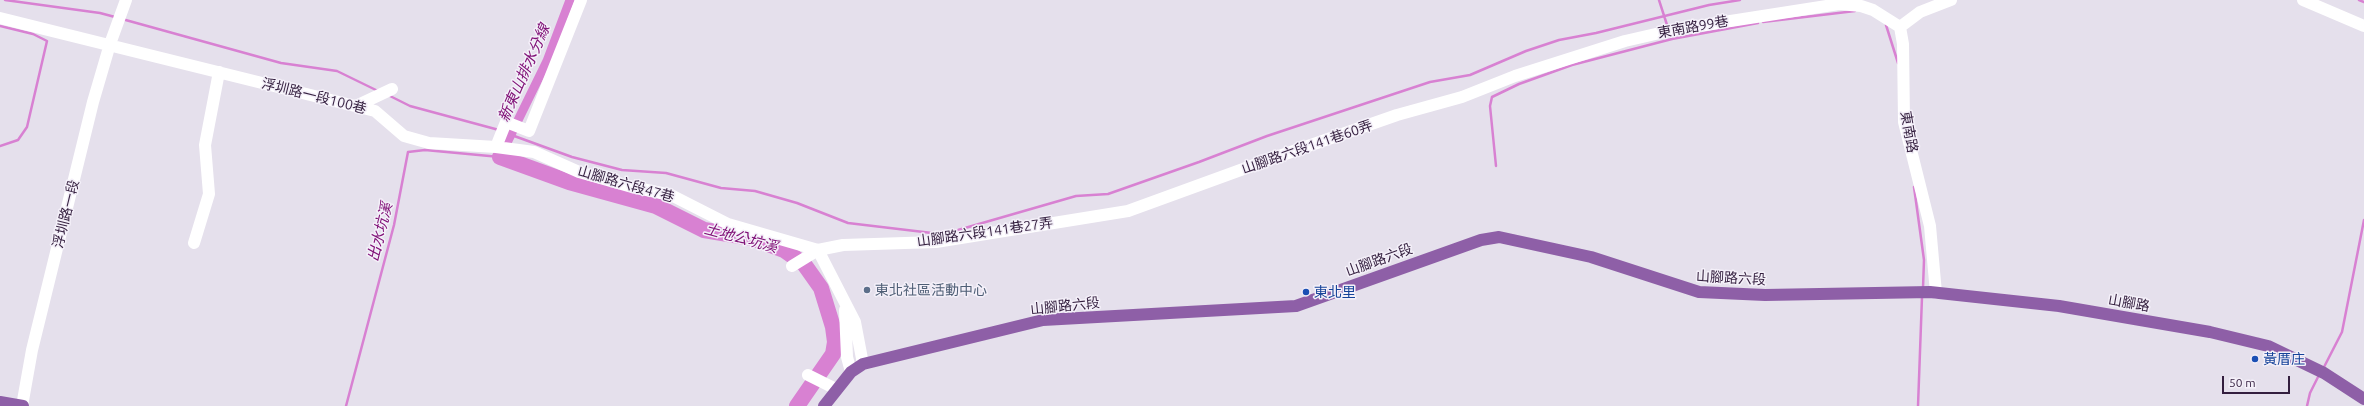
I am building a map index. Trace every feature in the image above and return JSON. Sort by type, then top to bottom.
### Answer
[{"type":"main road","name":"山腳路六段","points":[[824,406],[851,372],[863,364],[1043,320],[1296,306],[1481,240],[1499,237],[1591,257],[1699,292],[1764,295],[1912,292],[1933,293]]},
{"type":"main road","name":"山腳路","points":[[1933,293],[2059,306],[2210,332],[2268,346],[2320,371],[2364,399]]},
{"type":"main road","points":[[0,402],[22,406]]},
{"type":"street","name":"浮圳路一段","points":[[22,406],[32,350],[110,44],[126,0]]},
{"type":"street","points":[[496,147],[506,122],[529,131],[581,0]]},
{"type":"street","points":[[1900,27],[1920,12],[1951,0]]},
{"type":"street","points":[[2303,0],[2364,26]]},
{"type":"street","name":"東南路99巷","points":[[1487,88],[1515,76],[1625,41],[1673,30],[1839,4],[1861,6],[1873,10],[1900,27]]},
{"type":"street","name":"浮圳路一段100巷","points":[[0,18],[110,44],[375,111],[404,136],[429,143],[496,147],[534,152]]},
{"type":"street","name":"東南路","points":[[1900,27],[1903,44],[1904,122],[1930,226],[1933,293]]},
{"type":"street","points":[[194,243],[209,194],[205,145],[218,72]]},
{"type":"street","name":"山腳路六段141巷60弄","points":[[1128,211],[1326,140],[1487,88]]},
{"type":"street","points":[[356,106],[392,89]]},
{"type":"street","name":"山腳路六段47巷","points":[[534,152],[579,172],[632,187],[671,195],[728,224],[818,250]]},
{"type":"street","name":"山腳路六段141巷27弄","points":[[818,250],[843,245],[936,242],[1128,211]]},
{"type":"street","points":[[792,266],[818,250],[835,281],[845,306],[855,322],[863,364]]},
{"type":"street","points":[[845,306],[847,357],[851,372]]},
{"type":"street","points":[[808,375],[836,389]]},
{"type":"waterway","points":[[5,0],[100,13],[115,17]]},
{"type":"waterway","name":"新東山排水分線","points":[[500,157],[547,61],[570,0]]},
{"type":"waterway","points":[[1659,0],[1668,28]]},
{"type":"waterway","points":[[506,133],[572,157],[622,170],[666,173],[721,188],[755,191],[797,203],[848,223],[932,233],[958,230],[1076,196],[1108,194],[1267,136],[1430,82],[1470,75],[1526,51],[1559,40],[1596,33],[1709,5],[1740,0]]},
{"type":"waterway","points":[[2359,0],[2364,2]]},
{"type":"waterway","points":[[1763,22],[1855,11]]},
{"type":"waterway","points":[[122,19],[281,63],[337,71],[378,91]]},
{"type":"waterway","points":[[1496,166],[1490,106],[1492,97],[1519,84],[1572,65],[1672,39],[1758,23]]},
{"type":"waterway","points":[[1886,25],[1898,63]]},
{"type":"waterway","points":[[0,26],[33,34],[47,41],[27,127],[18,140],[0,146]]},
{"type":"waterway","points":[[388,95],[410,106],[499,130]]},
{"type":"waterway","name":"出水坑溪","points":[[346,406],[394,225],[408,152],[425,150],[500,157]]},
{"type":"waterway","name":"土地公坑溪","points":[[500,157],[569,182],[656,206],[704,230],[752,238],[784,250],[804,264],[821,288],[833,327],[835,342],[833,354],[797,406]]},
{"type":"waterway","points":[[1914,187],[1924,260],[1923,288]]},
{"type":"waterway","points":[[2323,369],[2342,332],[2364,220]]},
{"type":"waterway","points":[[1918,406],[1922,297]]},
{"type":"waterway","points":[[2307,406],[2310,393],[2319,375]]},
{"type":"place","name":"東北社區活動中心","points":[[867,290]]},
{"type":"place","name":"東北里","points":[[1306,292]]},
{"type":"place","name":"黃厝庄","points":[[2255,359]]}]
